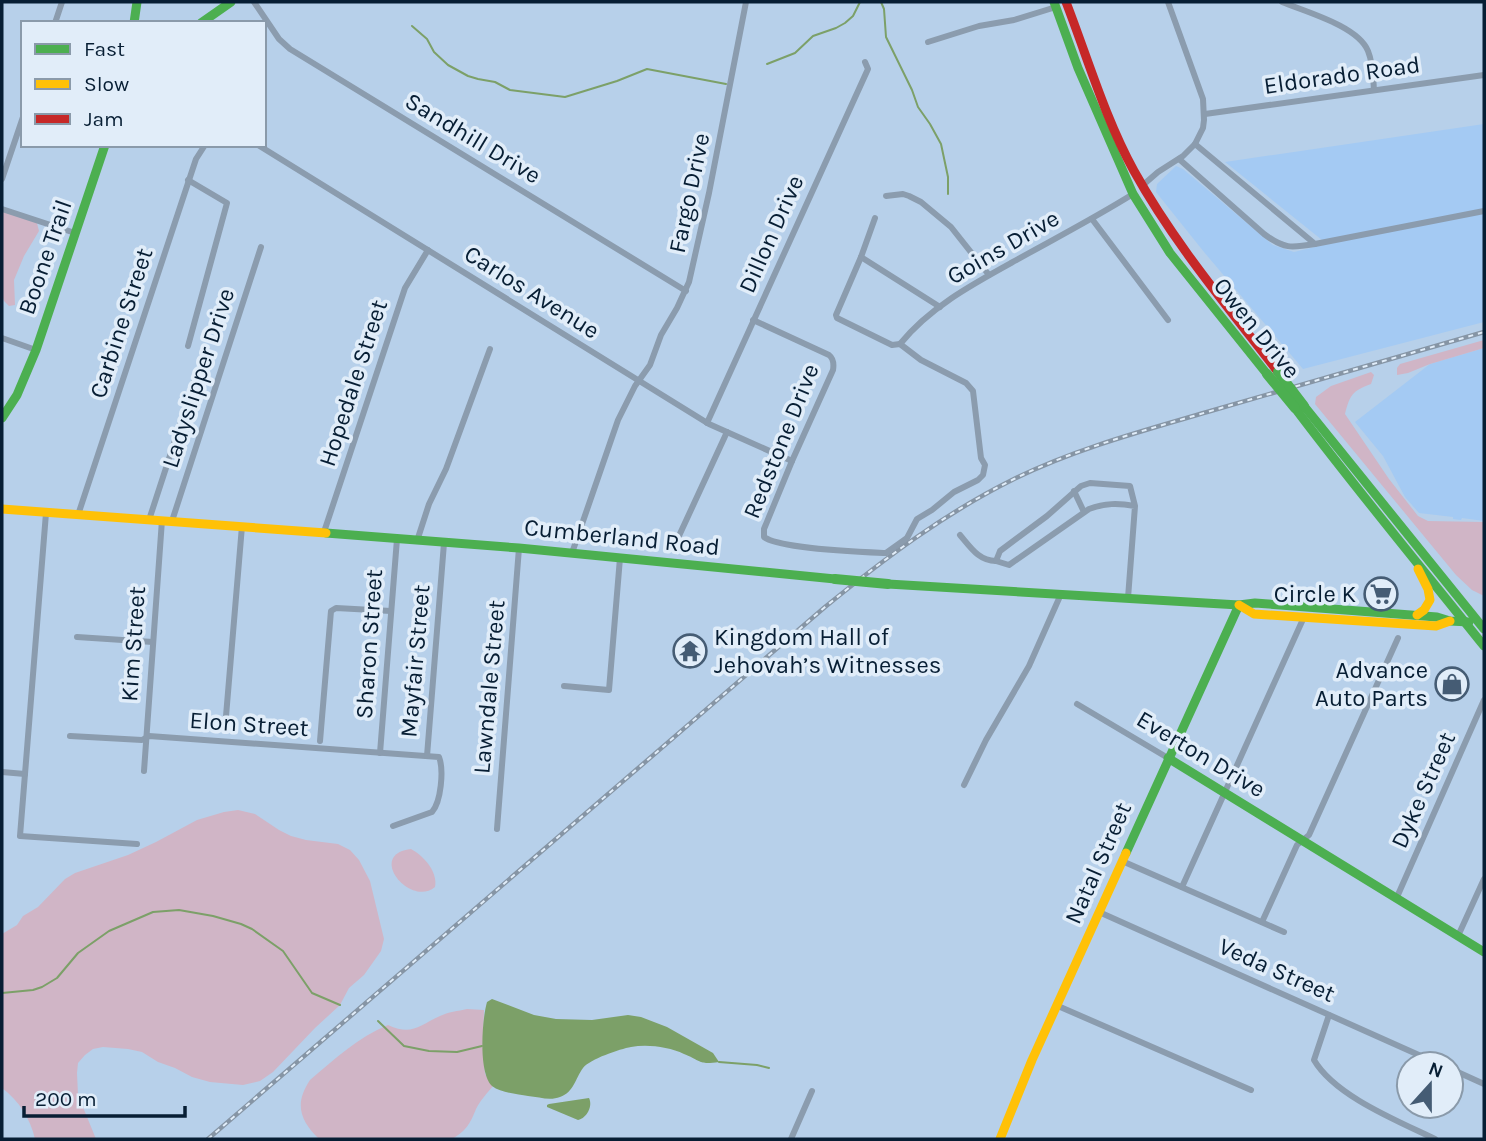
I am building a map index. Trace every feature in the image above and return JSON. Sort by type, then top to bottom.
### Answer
[{"type":"main road","points":[[134,21],[137,2]]},
{"type":"main road","points":[[204,21],[231,2]]},
{"type":"main road","name":"Owen Drive","points":[[1066,2],[1121,144],[1143,185],[1179,242],[1273,373]]},
{"type":"main road","name":"Owen Drive","points":[[1055,5],[1078,68],[1133,194],[1170,253],[1483,625]]},
{"type":"main road","points":[[1107,134],[1114,138],[1133,179],[1137,184],[1143,185]]},
{"type":"main road","name":"Boone Trail","points":[[2,418],[24,382],[104,147]]},
{"type":"main road","points":[[1133,194],[1140,192],[1168,236],[1179,242]]},
{"type":"main road","name":"Owen Drive","points":[[1300,407],[1346,477],[1484,646]]},
{"type":"main road","name":"Cumberland Road","points":[[2,509],[519,548],[888,584],[1239,605],[1255,603],[1417,615],[1483,625]]},
{"type":"main road","points":[[1411,554],[1431,601],[1427,610],[1417,615]]},
{"type":"main road","name":"Cumberland Road","points":[[1239,605],[1254,614],[1436,626],[1450,621]]},
{"type":"main road","name":"Natal Street","points":[[1000,1139],[1027,1072],[1239,605]]},
{"type":"main road","name":"Everton Drive","points":[[1168,758],[1484,952]]},
{"type":"street","points":[[56,21],[62,2]]},
{"type":"street","name":"Sandhill Drive","points":[[254,2],[279,39],[290,50],[687,291]]},
{"type":"street","name":"Fargo Drive","points":[[572,553],[618,420],[635,386],[655,357],[667,322],[687,291],[746,2]]},
{"type":"street","points":[[1143,185],[1195,144],[1203,128],[1205,114],[1203,99],[1168,2]]},
{"type":"street","points":[[1282,2],[1348,29],[1361,39],[1370,57],[1374,90]]},
{"type":"street","points":[[928,42],[979,26],[1014,20],[1055,5]]},
{"type":"street","name":"Dillon Drive","points":[[707,423],[868,69],[865,62]]},
{"type":"street","name":"Eldorado Road","points":[[1205,114],[1484,75]]},
{"type":"street","points":[[2,178],[21,123]]},
{"type":"street","points":[[1195,144],[1315,244]]},
{"type":"street","name":"Carbine Street","points":[[78,515],[188,180],[204,147]]},
{"type":"street","name":"Carlos Avenue","points":[[261,147],[707,423],[792,461]]},
{"type":"street","points":[[1179,159],[1264,234],[1278,244],[1293,248],[1484,211]]},
{"type":"street","points":[[188,180],[227,203],[188,346]]},
{"type":"street","points":[[886,196],[903,194],[921,202],[951,227],[989,275]]},
{"type":"street","name":"Goins Drive","points":[[900,344],[940,307],[989,275],[1133,194]]},
{"type":"street","points":[[2,209],[75,233]]},
{"type":"street","points":[[875,218],[836,315],[837,318],[892,345],[900,344]]},
{"type":"street","points":[[1092,219],[1168,320]]},
{"type":"street","name":"Ladyslipper Drive","points":[[167,521],[261,247]]},
{"type":"street","name":"Hopedale Street","points":[[324,532],[405,288],[428,250]]},
{"type":"street","points":[[861,257],[940,307]]},
{"type":"street","name":"Redstone Drive","points":[[753,320],[829,355],[834,362],[833,370],[764,529],[764,537],[771,542],[787,545],[886,553],[907,538],[917,519],[983,475],[985,465],[981,457],[973,391],[966,383],[921,360],[900,344]]},
{"type":"street","points":[[2,338],[36,350]]},
{"type":"street","points":[[417,541],[490,349]]},
{"type":"street","points":[[149,520],[198,370]]},
{"type":"street","points":[[678,538],[727,432]]},
{"type":"street","points":[[996,561],[1000,551],[1052,512],[1081,486],[1090,483],[1130,486],[1135,506],[1128,598]]},
{"type":"street","points":[[1074,491],[1084,512]]},
{"type":"street","points":[[960,535],[981,558],[1009,565],[1084,512],[1102,504],[1135,506]]},
{"type":"street","points":[[46,513],[20,836],[137,844]]},
{"type":"street","name":"Kim Street","points":[[144,771],[153,642],[167,521]]},
{"type":"street","points":[[225,728],[242,526]]},
{"type":"street","name":"Sharon Street","points":[[380,753],[397,539]]},
{"type":"street","name":"Mayfair Street","points":[[393,826],[432,812],[439,799],[441,760],[439,757],[427,756],[444,543]]},
{"type":"street","name":"Lawndale Street","points":[[497,829],[519,548]]},
{"type":"street","points":[[564,686],[609,690],[620,558]]},
{"type":"street","points":[[964,785],[986,740],[1029,666],[1061,594]]},
{"type":"street","points":[[320,741],[331,611],[336,608],[390,611]]},
{"type":"street","points":[[1182,887],[1304,617]]},
{"type":"street","points":[[77,638],[153,642]]},
{"type":"street","points":[[1262,922],[1297,845],[1309,835],[1398,638]]},
{"type":"street","name":"Dyke Street","points":[[1397,897],[1484,700]]},
{"type":"street","name":"Everton Drive","points":[[1077,704],[1168,758]]},
{"type":"street","name":"Elon Street","points":[[69,736],[142,740],[149,736],[427,756]]},
{"type":"street","points":[[2,772],[25,774]]},
{"type":"street","points":[[1122,861],[1284,932]]},
{"type":"street","points":[[1458,936],[1484,878]]},
{"type":"street","name":"Veda Street","points":[[1099,912],[1408,1050]]},
{"type":"street","points":[[1058,1006],[1251,1090]]},
{"type":"street","points":[[1329,1015],[1314,1060],[1319,1070],[1345,1092],[1366,1105],[1435,1139]]},
{"type":"street","points":[[1465,1075],[1484,1084]]},
{"type":"street","points":[[791,1139],[812,1091]]},
{"type":"shaded area","points":[[1484,124],[1484,322],[1303,369],[1156,192],[1157,184],[1176,166],[1183,169],[1273,245],[1294,252],[1327,244],[1225,162]]},
{"type":"shaded area","points":[[2,211],[37,223],[39,231],[14,280],[15,305],[9,306],[2,295]]},
{"type":"shaded area","points":[[1484,340],[1484,348],[1397,375],[1400,364]]},
{"type":"shaded area","points":[[1484,348],[1484,521],[1419,513],[1405,497],[1383,456],[1355,422],[1430,364]]},
{"type":"shaded area","points":[[1371,372],[1374,375],[1371,384],[1353,394],[1345,414],[1418,516],[1428,521],[1484,522],[1484,596],[1472,590],[1456,575],[1315,404],[1316,397],[1331,386]]},
{"type":"shaded area","points":[[238,810],[255,814],[291,836],[338,844],[350,850],[359,860],[370,881],[384,939],[381,951],[364,975],[349,988],[340,1005],[273,1072],[260,1081],[243,1085],[210,1082],[158,1062],[142,1052],[103,1047],[93,1049],[78,1063],[77,1073],[78,1095],[96,1139],[35,1139],[23,1110],[2,1088],[2,934],[17,925],[23,916],[38,907],[65,879],[75,873],[128,855],[197,820]]},
{"type":"shaded area","points":[[411,849],[429,865],[434,876],[435,887],[425,892],[414,891],[405,886],[392,869],[392,860],[398,853]]},
{"type":"shaded area","points":[[492,999],[534,1015],[556,1019],[592,1020],[628,1015],[641,1017],[667,1027],[713,1053],[719,1062],[703,1063],[665,1048],[631,1047],[592,1061],[580,1072],[571,1089],[560,1097],[552,1099],[505,1092],[492,1086],[483,1058],[485,1010],[487,1002]]},
{"type":"shaded area","points":[[467,1009],[484,1010],[485,1074],[493,1086],[461,1133],[452,1139],[319,1139],[307,1125],[301,1104],[310,1080],[357,1042],[388,1025],[409,1030],[443,1015]]},
{"type":"shaded area","points":[[589,1098],[588,1111],[578,1120],[547,1107],[549,1104]]},
{"type":"waterway","points":[[767,64],[795,53],[813,36],[845,23],[853,16],[860,2]]},
{"type":"waterway","points":[[881,2],[886,37],[918,107],[941,144],[948,177],[948,194]]},
{"type":"waterway","points":[[412,26],[427,39],[434,52],[448,65],[468,76],[495,82],[510,90],[565,97],[647,69],[726,84]]},
{"type":"waterway","points":[[2,993],[42,987],[57,978],[78,953],[109,931],[153,912],[179,910],[213,916],[252,929],[283,951],[312,993],[340,1005]]},
{"type":"waterway","points":[[378,1021],[404,1046],[429,1051],[457,1052],[482,1046]]},
{"type":"waterway","points":[[719,1062],[769,1068]]},
{"type":"railway","points":[[208,1139],[825,607],[939,522],[1014,479],[1087,449],[1484,332]]},
{"type":"traffic: fast","points":[[134,21],[137,2]]},
{"type":"traffic: fast","points":[[204,21],[231,2]]},
{"type":"traffic: fast","points":[[1054,2],[1078,68],[1133,194],[1170,253],[1267,374]]},
{"type":"traffic: fast","points":[[2,418],[17,395],[36,350],[104,147]]},
{"type":"traffic: fast","points":[[1278,372],[1304,406]]},
{"type":"traffic: fast","points":[[1267,374],[1295,408]]},
{"type":"traffic: fast","points":[[1304,406],[1484,629]]},
{"type":"traffic: fast","points":[[1295,408],[1484,646]]},
{"type":"traffic: fast","points":[[326,533],[519,548],[835,579]]},
{"type":"traffic: fast","points":[[835,579],[888,584]]},
{"type":"traffic: fast","points":[[888,584],[1239,605],[1255,603],[1437,617],[1469,622]]},
{"type":"traffic: fast","points":[[1126,853],[1239,605]]},
{"type":"traffic: fast","points":[[1168,758],[1484,952]]},
{"type":"traffic: slow","points":[[2,509],[326,533]]},
{"type":"traffic: slow","points":[[1417,615],[1430,600],[1428,589],[1418,569]]},
{"type":"traffic: slow","points":[[1239,605],[1254,614],[1436,626],[1450,621]]},
{"type":"traffic: slow","points":[[1000,1139],[1032,1060],[1126,853]]},
{"type":"traffic: jam","points":[[1066,2],[1106,109],[1134,171],[1184,249],[1278,372]]},
{"type":"place","name":"Circle K","points":[[1381,594]]},
{"type":"place","name":"Kingdom Hall of Jehovah’s Witnesses","points":[[690,651]]},
{"type":"place","name":"Advance Auto Parts","points":[[1452,684]]}]
